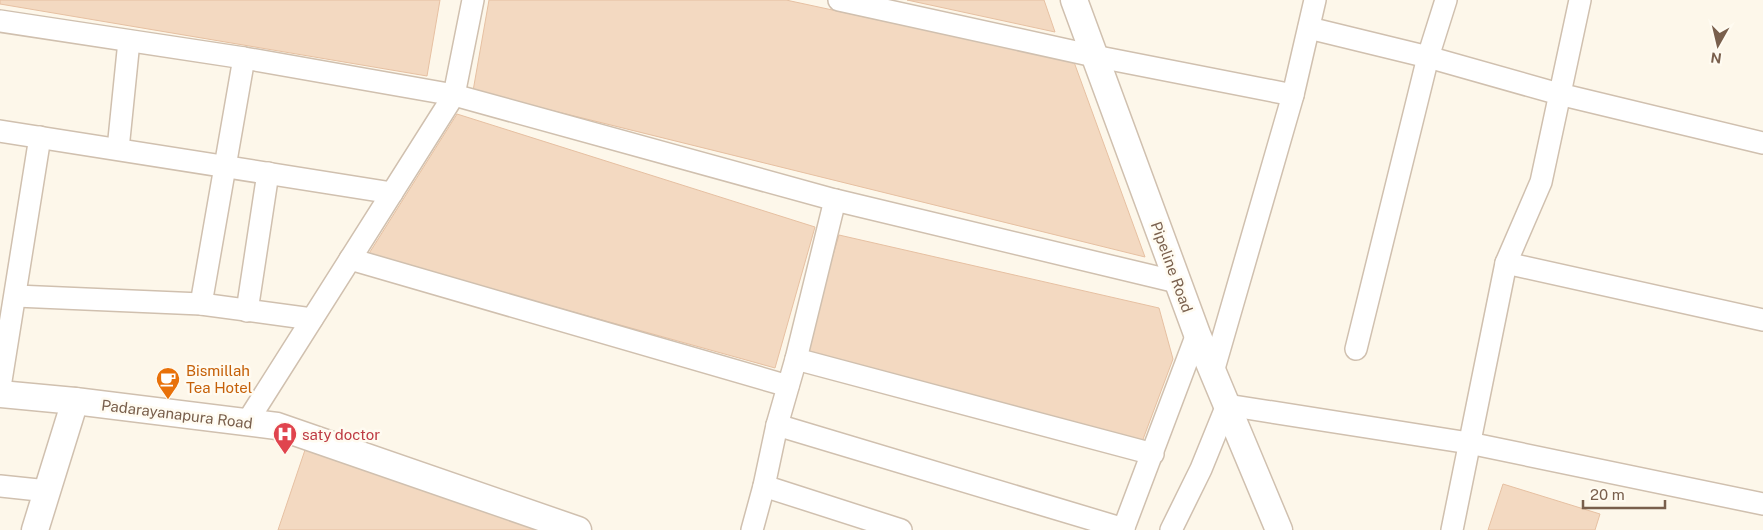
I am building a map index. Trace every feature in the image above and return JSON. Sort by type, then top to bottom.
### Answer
[{"type":"street","points":[[247,422],[454,95],[473,0]]},
{"type":"street","points":[[839,0],[1094,56],[1293,95]]},
{"type":"street","name":"Pipeline Road","points":[[1074,0],[1197,334],[1279,530]]},
{"type":"street","points":[[1213,372],[1293,95],[1315,0]]},
{"type":"street","points":[[1356,349],[1428,57],[1446,0]]},
{"type":"street","points":[[1452,530],[1506,263],[1542,182],[1580,0]]},
{"type":"street","points":[[0,21],[244,58],[454,95],[835,200],[1177,282]]},
{"type":"street","points":[[1309,28],[1428,57],[1559,94],[1763,142]]},
{"type":"street","points":[[118,149],[129,41]]},
{"type":"street","points":[[201,304],[244,58]]},
{"type":"street","points":[[0,131],[392,193]]},
{"type":"street","points":[[0,387],[40,137]]},
{"type":"street","points":[[246,311],[268,173]]},
{"type":"street","points":[[752,530],[835,200]]},
{"type":"street","points":[[350,259],[788,386]]},
{"type":"street","points":[[1506,263],[1763,320]]},
{"type":"street","points":[[16,296],[201,304],[312,320]]},
{"type":"street","points":[[777,425],[1123,529],[1197,334]]},
{"type":"street","points":[[796,359],[1153,454]]},
{"type":"street","name":"Padarayanapura Road","points":[[0,394],[75,401],[277,426],[578,530]]},
{"type":"street","points":[[35,530],[75,401]]},
{"type":"street","points":[[1171,530],[1201,469],[1227,405],[1469,443],[1763,504]]},
{"type":"street","points":[[0,486],[48,491]]},
{"type":"street","points":[[764,486],[901,530]]},
{"type":"building","points":[[0,0],[440,0],[427,76],[0,4]]},
{"type":"building","points":[[489,0],[786,0],[1074,62],[1145,257],[473,91]]},
{"type":"building","points":[[907,0],[1044,0],[1055,32]]},
{"type":"building","points":[[457,114],[815,227],[775,368],[368,255]]},
{"type":"building","points":[[839,235],[1159,308],[1173,359],[1142,442],[804,352]]},
{"type":"building","points":[[306,447],[551,530],[278,530]]},
{"type":"building","points":[[1503,484],[1600,514],[1595,530],[1488,530]]},
{"type":"place","name":"Bismillah Tea Hotel","points":[[168,400]]},
{"type":"place","name":"saty doctor","points":[[285,455]]}]
